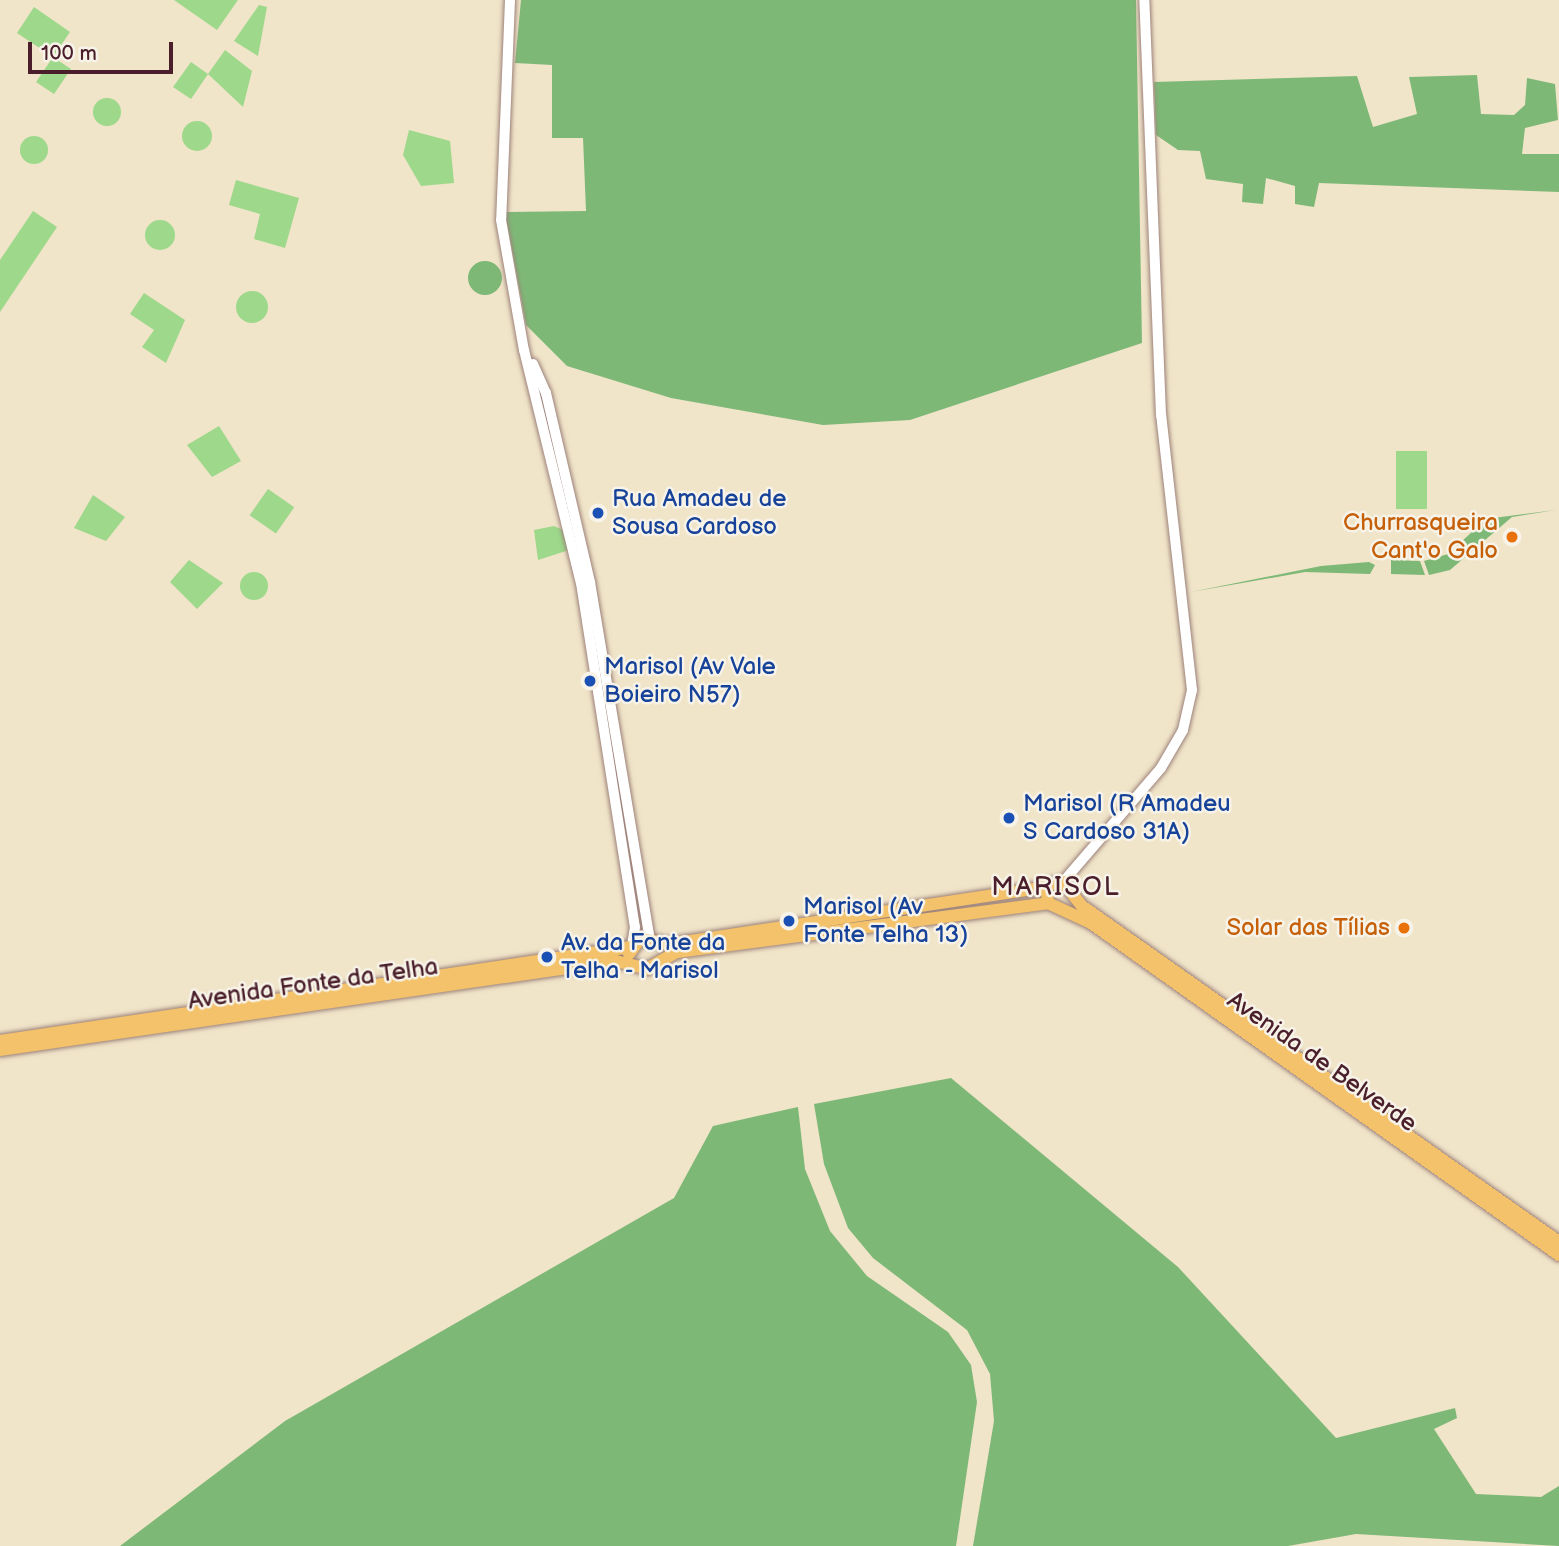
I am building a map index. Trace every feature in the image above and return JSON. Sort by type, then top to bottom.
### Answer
[{"type":"main road","name":"Avenida Fonte da Telha","points":[[0,1041],[652,941],[1045,887],[1066,887]]},
{"type":"main road","points":[[1045,887],[1053,904],[1066,887]]},
{"type":"main road","name":"Avenida de Belverde","points":[[1066,887],[1082,906],[1559,1242]]},
{"type":"main road","name":"Avenida Fonte da Telha","points":[[0,1050],[632,963],[642,969],[677,952],[1053,904]]},
{"type":"main road","name":"Avenida de Belverde","points":[[1053,904],[1559,1255]]},
{"type":"main road","points":[[652,941],[656,964]]},
{"type":"main road","points":[[631,946],[632,963]]},
{"type":"street","points":[[510,0],[501,220],[524,350],[581,583],[635,927],[631,946]]},
{"type":"street","points":[[1066,887],[1161,768],[1183,730],[1192,690],[1161,415],[1144,0]]},
{"type":"street","points":[[524,350],[547,393],[585,558],[652,941]]},
{"type":"green space","points":[[174,0],[238,0],[217,30]]},
{"type":"green space","points":[[521,0],[1136,0],[1142,343],[910,420],[823,425],[671,398],[567,366],[526,325],[505,212],[586,211],[583,138],[552,138],[552,65],[515,63]]},
{"type":"green space","points":[[259,5],[267,7],[258,56],[234,41]]},
{"type":"green space","points":[[34,7],[70,32],[53,57],[17,33]]},
{"type":"green space","points":[[225,50],[252,71],[243,107],[208,74]]},
{"type":"green space","points":[[53,57],[71,69],[54,94],[36,82]]},
{"type":"green space","points":[[191,62],[208,74],[191,99],[173,87]]},
{"type":"green space","points":[[1477,75],[1481,114],[1514,115],[1525,105],[1527,78],[1555,84],[1558,120],[1525,128],[1522,154],[1559,154],[1559,192],[1319,183],[1314,207],[1295,204],[1295,186],[1266,178],[1263,204],[1242,202],[1243,184],[1206,179],[1200,151],[1178,150],[1156,135],[1154,82],[1357,76],[1373,127],[1417,114],[1409,77]]},
{"type":"green space","points":[[107,98],[117,102],[121,112],[117,122],[107,126],[97,122],[93,112],[97,102]]},
{"type":"green space","points":[[197,121],[207,126],[212,136],[207,146],[197,151],[187,146],[182,136],[187,126]]},
{"type":"green space","points":[[409,130],[450,141],[454,183],[421,186],[403,155]]},
{"type":"green space","points":[[34,136],[44,140],[48,150],[44,160],[34,164],[24,160],[20,150],[24,140]]},
{"type":"green space","points":[[236,180],[299,198],[285,248],[254,239],[260,214],[229,205]]},
{"type":"green space","points":[[33,211],[57,227],[0,312],[0,260]]},
{"type":"green space","points":[[160,220],[170,225],[175,235],[170,245],[160,250],[150,245],[145,235],[150,225]]},
{"type":"green space","points":[[485,261],[497,266],[502,278],[497,290],[485,295],[473,290],[468,278],[473,266]]},
{"type":"green space","points":[[252,291],[264,295],[268,307],[264,319],[252,323],[240,319],[236,307],[240,295]]},
{"type":"green space","points":[[144,293],[185,320],[166,363],[142,347],[154,330],[130,314]]},
{"type":"green space","points":[[219,426],[241,461],[212,477],[187,445]]},
{"type":"green space","points":[[1396,451],[1427,451],[1427,509],[1396,509]]},
{"type":"green space","points":[[268,489],[294,507],[276,534],[250,515]]},
{"type":"green space","points":[[93,495],[125,517],[106,541],[74,528]]},
{"type":"green space","points":[[1556,510],[1512,517],[1450,570],[1429,575],[1424,561],[1448,554],[1486,519]]},
{"type":"green space","points":[[554,526],[563,530],[569,550],[538,560],[534,530]]},
{"type":"green space","points":[[189,560],[223,583],[197,609],[170,582]]},
{"type":"green space","points":[[1391,560],[1420,561],[1425,575],[1391,574]]},
{"type":"green space","points":[[1369,562],[1375,565],[1370,574],[1305,572],[1191,592],[1321,566]]},
{"type":"green space","points":[[254,572],[264,576],[268,586],[264,596],[254,600],[244,596],[240,586],[244,576]]},
{"type":"green space","points":[[951,1078],[1178,1267],[1336,1438],[1455,1408],[1457,1418],[1434,1429],[1476,1494],[1541,1497],[1559,1486],[1559,1546],[1356,1534],[1288,1546],[973,1546],[994,1421],[990,1374],[967,1330],[873,1258],[848,1228],[824,1164],[814,1104]]},
{"type":"green space","points":[[798,1107],[805,1169],[830,1231],[867,1276],[948,1332],[971,1365],[977,1402],[956,1546],[120,1546],[285,1421],[674,1198],[713,1126]]},
{"type":"place","name":"Rua Amadeu de Sousa Cardoso","points":[[598,513]]},
{"type":"place","name":"Churrasqueira Cant'o Galo","points":[[1512,537]]},
{"type":"place","name":"Marisol (Av Vale Boieiro N57)","points":[[590,681]]},
{"type":"place","name":"Marisol (R Amadeu S Cardoso 31A)","points":[[1009,818]]},
{"type":"place","name":"Marisol (Av Fonte Telha 13)","points":[[789,921]]},
{"type":"place","name":"Solar das Tílias","points":[[1404,928]]},
{"type":"place","name":"Av. da Fonte da Telha - Marisol","points":[[547,957]]},
{"type":"district","name":"MARISOL","points":[[1056,888]]}]
